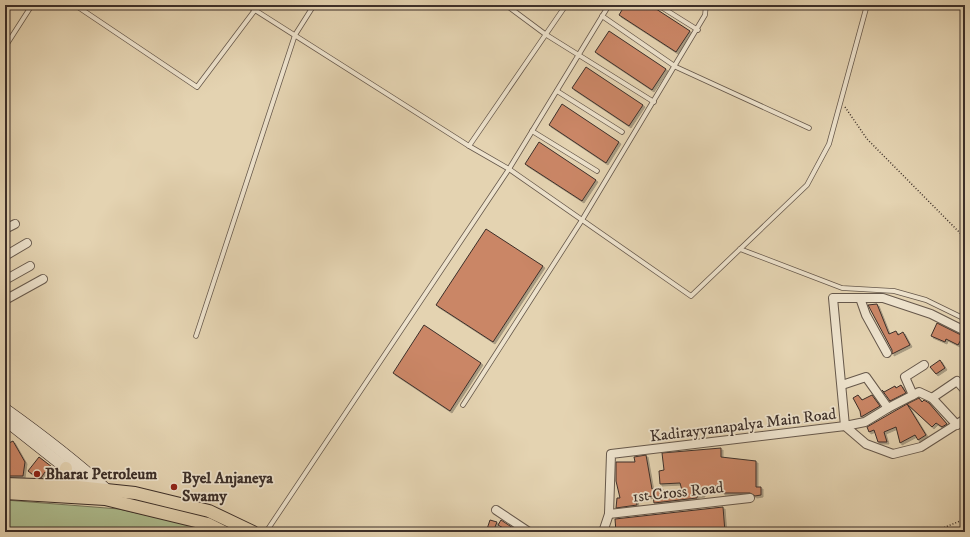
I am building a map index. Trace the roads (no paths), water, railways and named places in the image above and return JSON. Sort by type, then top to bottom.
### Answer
[{"type":"main road","points":[[5,409],[43,436],[105,494],[208,524],[224,532]]},
{"type":"main road","points":[[5,420],[66,468],[91,493]]},
{"type":"main road","points":[[56,487],[65,479],[66,468]]},
{"type":"main road","points":[[5,484],[56,487],[91,493]]},
{"type":"main road","points":[[5,493],[135,493],[209,511],[253,532]]},
{"type":"street","points":[[5,229],[15,224]]},
{"type":"street","points":[[5,256],[27,243]]},
{"type":"street","points":[[5,280],[30,266]]},
{"type":"street","points":[[5,300],[43,279]]},
{"type":"street","points":[[957,425],[932,398],[919,392],[865,422],[845,426],[833,298],[883,298],[931,314],[965,331]]},
{"type":"street","points":[[860,298],[866,315],[887,353]]},
{"type":"street","points":[[913,395],[905,376],[924,365]]},
{"type":"street","points":[[842,385],[866,377],[888,408]]},
{"type":"street","points":[[932,398],[957,381],[965,390]]},
{"type":"street","name":"Kadirayyanapalya Main Road","points":[[603,532],[609,514],[611,454],[845,426],[866,444],[893,454],[921,447],[965,420]]},
{"type":"street","name":"1st Cross Road","points":[[609,514],[750,498]]},
{"type":"street","points":[[496,510],[529,532]]},
{"type":"lane","points":[[5,47],[32,5]]},
{"type":"lane","points":[[75,5],[197,87],[255,10]]},
{"type":"lane","points":[[247,5],[469,146],[509,169],[691,296],[807,185],[829,144],[841,95],[867,5]]},
{"type":"lane","points":[[196,336],[295,35],[314,5]]},
{"type":"lane","points":[[506,5],[545,34],[654,102]]},
{"type":"lane","points":[[469,146],[566,5]]},
{"type":"lane","points":[[266,532],[509,169],[610,5]]},
{"type":"lane","points":[[658,5],[698,30]]},
{"type":"lane","points":[[463,405],[582,220],[676,67],[706,15],[706,5]]},
{"type":"lane","points":[[961,5],[965,8]]},
{"type":"lane","points":[[602,16],[676,67],[809,128]]},
{"type":"lane","points":[[556,91],[622,132]]},
{"type":"lane","points":[[532,131],[597,171]]},
{"type":"lane","points":[[740,249],[842,288],[894,291],[926,300],[965,320]]},
{"type":"place","name":"Bharat Petroleum","points":[[37,474]]},
{"type":"place","name":"Byel Anjaneya Swamy","points":[[174,487]]}]
